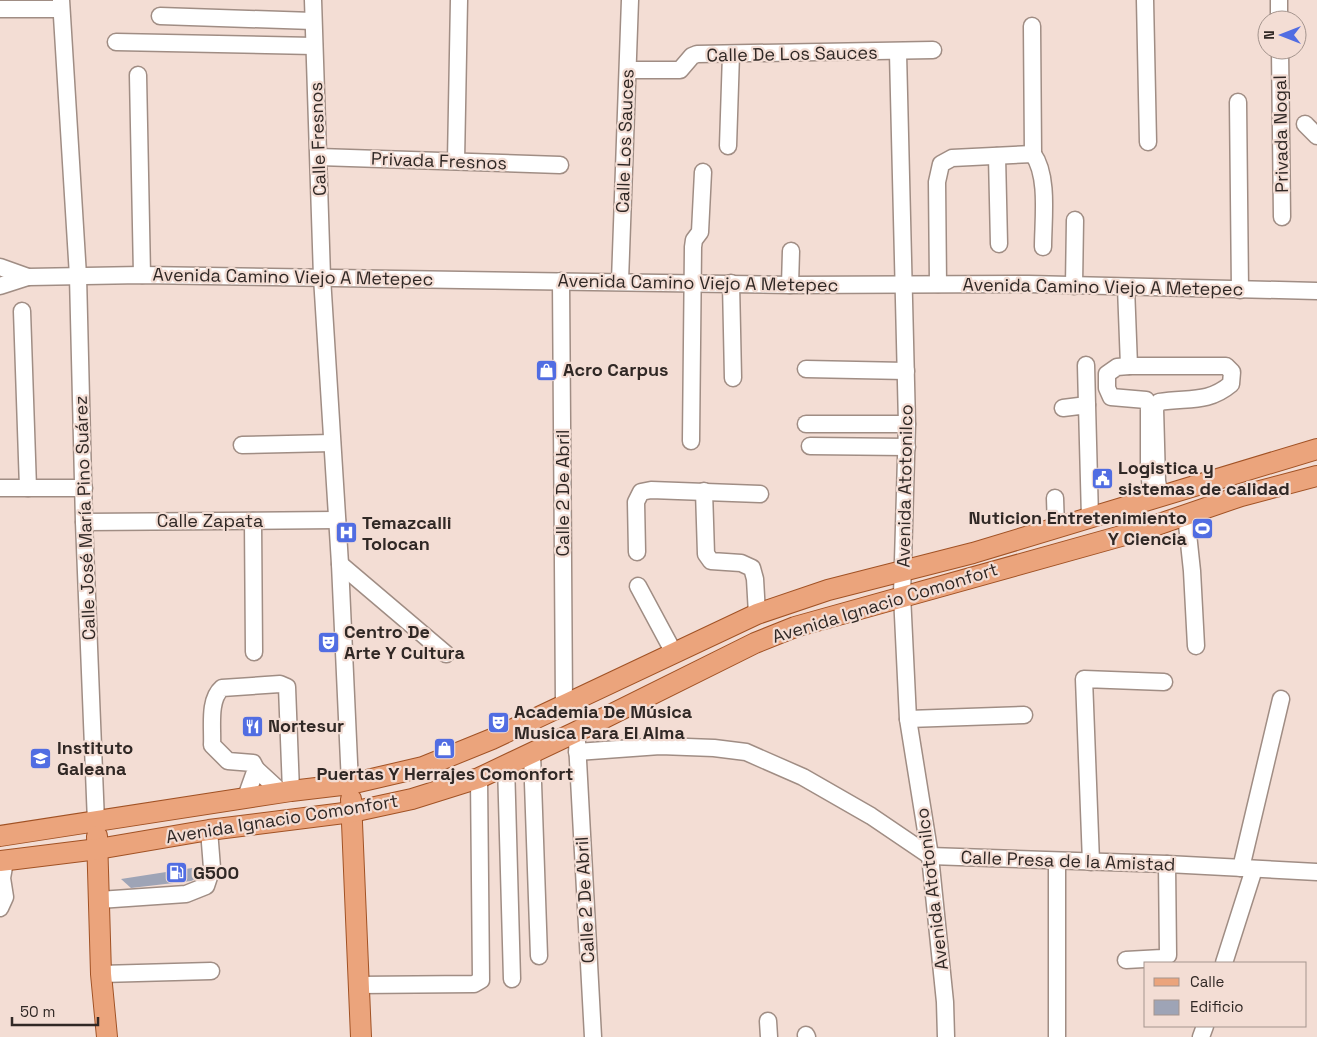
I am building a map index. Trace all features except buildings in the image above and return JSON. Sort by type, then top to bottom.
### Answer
[{"type":"main road","name":"Avenida Ignacio Comonfort","points":[[0,836],[286,791],[350,784],[424,767],[456,756],[757,614],[828,590],[903,572],[1056,528],[1317,449]]},
{"type":"main road","name":"Avenida Ignacio Comonfort","points":[[2,861],[98,849],[208,830],[352,812],[388,805],[478,778],[532,754],[577,742],[755,643],[795,627],[1140,531],[1241,496],[1317,476]]},
{"type":"main road","points":[[350,784],[361,1037]]},
{"type":"main road","name":"Calle José María Pino Suárez","points":[[96,822],[101,974],[107,1037]]},
{"type":"street","name":"Calle Fresnos","points":[[313,0],[322,277],[340,564],[350,784]]},
{"type":"street","points":[[456,161],[459,0]]},
{"type":"street","name":"Calle Los Sauces","points":[[620,281],[630,0]]},
{"type":"street","points":[[1145,0],[1148,142]]},
{"type":"street","points":[[0,9],[61,4]]},
{"type":"street","name":"Calle José María Pino Suárez","points":[[61,4],[78,276],[84,522],[96,822]]},
{"type":"street","points":[[160,16],[313,21]]},
{"type":"street","points":[[1032,26],[1033,154],[1039,162],[1043,180],[1043,248]]},
{"type":"street","points":[[116,42],[314,46]]},
{"type":"street","name":"Calle De Los Sauces","points":[[628,70],[680,70],[692,56],[898,53],[933,50]]},
{"type":"street","name":"Avenida Atotonilco","points":[[898,53],[902,283],[907,424],[902,596],[908,719],[930,856],[945,1002],[946,1037]]},
{"type":"street","points":[[728,146],[731,54]]},
{"type":"street","name":"Privada Nogal","points":[[1280,60],[1282,217]]},
{"type":"street","points":[[138,75],[142,274]]},
{"type":"street","points":[[1238,102],[1240,290]]},
{"type":"street","points":[[1305,124],[1317,136]]},
{"type":"street","points":[[938,284],[937,182],[941,164],[952,158],[1033,154]]},
{"type":"street","points":[[997,156],[999,244]]},
{"type":"street","name":"Privada Fresnos","points":[[319,157],[560,164]]},
{"type":"street","points":[[691,441],[693,243],[700,232],[703,172]]},
{"type":"street","points":[[1074,286],[1075,220]]},
{"type":"street","points":[[790,285],[791,251]]},
{"type":"street","points":[[0,267],[28,277]]},
{"type":"street","name":"Avenida Camino Viejo A Metepec","points":[[28,277],[142,274],[790,285],[902,283],[1317,291]]},
{"type":"street","points":[[0,286],[28,277]]},
{"type":"street","name":"Calle 2 De Abril","points":[[561,281],[564,706]]},
{"type":"street","points":[[732,283],[733,378]]},
{"type":"street","points":[[1126,287],[1129,366]]},
{"type":"street","points":[[22,311],[28,488]]},
{"type":"street","points":[[1086,365],[1090,518]]},
{"type":"street","points":[[1129,366],[1226,366],[1232,372],[1231,384],[1219,394],[1206,398],[1159,402],[1155,408],[1156,497],[1149,469],[1149,407],[1146,400],[1139,398],[1111,397],[1107,388],[1107,374],[1117,367],[1129,366]]},
{"type":"street","points":[[806,369],[906,371]]},
{"type":"street","points":[[1063,408],[1086,405]]},
{"type":"street","points":[[806,424],[907,424]]},
{"type":"street","points":[[242,444],[332,443]]},
{"type":"street","points":[[810,446],[907,447]]},
{"type":"street","points":[[0,488],[84,488]]},
{"type":"street","points":[[704,491],[706,554],[711,561],[741,563],[752,568],[755,579],[757,614]]},
{"type":"street","points":[[637,552],[636,502],[640,492],[704,491],[760,494]]},
{"type":"street","points":[[1055,498],[1056,528]]},
{"type":"street","points":[[1186,515],[1192,571],[1196,646]]},
{"type":"street","name":"Calle Zapata","points":[[84,522],[337,520]]},
{"type":"street","points":[[253,521],[254,652]]},
{"type":"street","points":[[340,564],[446,654]]},
{"type":"street","points":[[638,586],[674,653]]},
{"type":"street","points":[[1091,862],[1084,680],[1164,682]]},
{"type":"street","points":[[280,684],[287,687],[289,695],[286,791],[256,770],[253,763],[228,761],[212,745],[214,703],[217,693],[222,688],[280,684]]},
{"type":"street","points":[[1224,962],[1248,869],[1281,699]]},
{"type":"street","points":[[908,719],[1024,715]]},
{"type":"street","points":[[577,742],[714,748],[746,752],[803,777],[871,816],[930,856]]},
{"type":"street","name":"Calle 2 De Abril","points":[[577,742],[593,1037]]},
{"type":"street","points":[[532,754],[540,956]]},
{"type":"street","points":[[506,764],[512,979]]},
{"type":"street","points":[[246,797],[256,770]]},
{"type":"street","points":[[358,985],[474,984],[481,980],[478,778]]},
{"type":"street","points":[[99,900],[186,894],[206,886],[212,868],[208,830]]},
{"type":"street","name":"Calle Presa de la Amistad","points":[[930,856],[1167,864],[1317,872]]},
{"type":"street","points":[[0,908],[5,897],[2,861]]},
{"type":"street","points":[[1057,861],[1057,1037]]},
{"type":"street","points":[[1126,960],[1162,958],[1168,955],[1167,864]]},
{"type":"street","points":[[101,974],[211,971]]},
{"type":"place","name":"Acro Carpus","points":[[547,370]]},
{"type":"place","name":"Logistica y sistemas de calidad","points":[[1102,478]]},
{"type":"place","name":"Nuticion Entretenimiento Y Ciencia","points":[[1203,528]]},
{"type":"place","name":"Temazcalli Tolocan","points":[[346,533]]},
{"type":"place","name":"Centro De Arte Y Cultura","points":[[328,642]]},
{"type":"place","name":"Academia De Música Musica Para El Alma","points":[[498,722]]},
{"type":"place","name":"Nortesur","points":[[252,726]]},
{"type":"place","name":"Puertas Y Herrajes Comonfort","points":[[445,749]]},
{"type":"place","name":"Instituto Galeana","points":[[41,758]]},
{"type":"place","name":"G500","points":[[177,873]]}]
